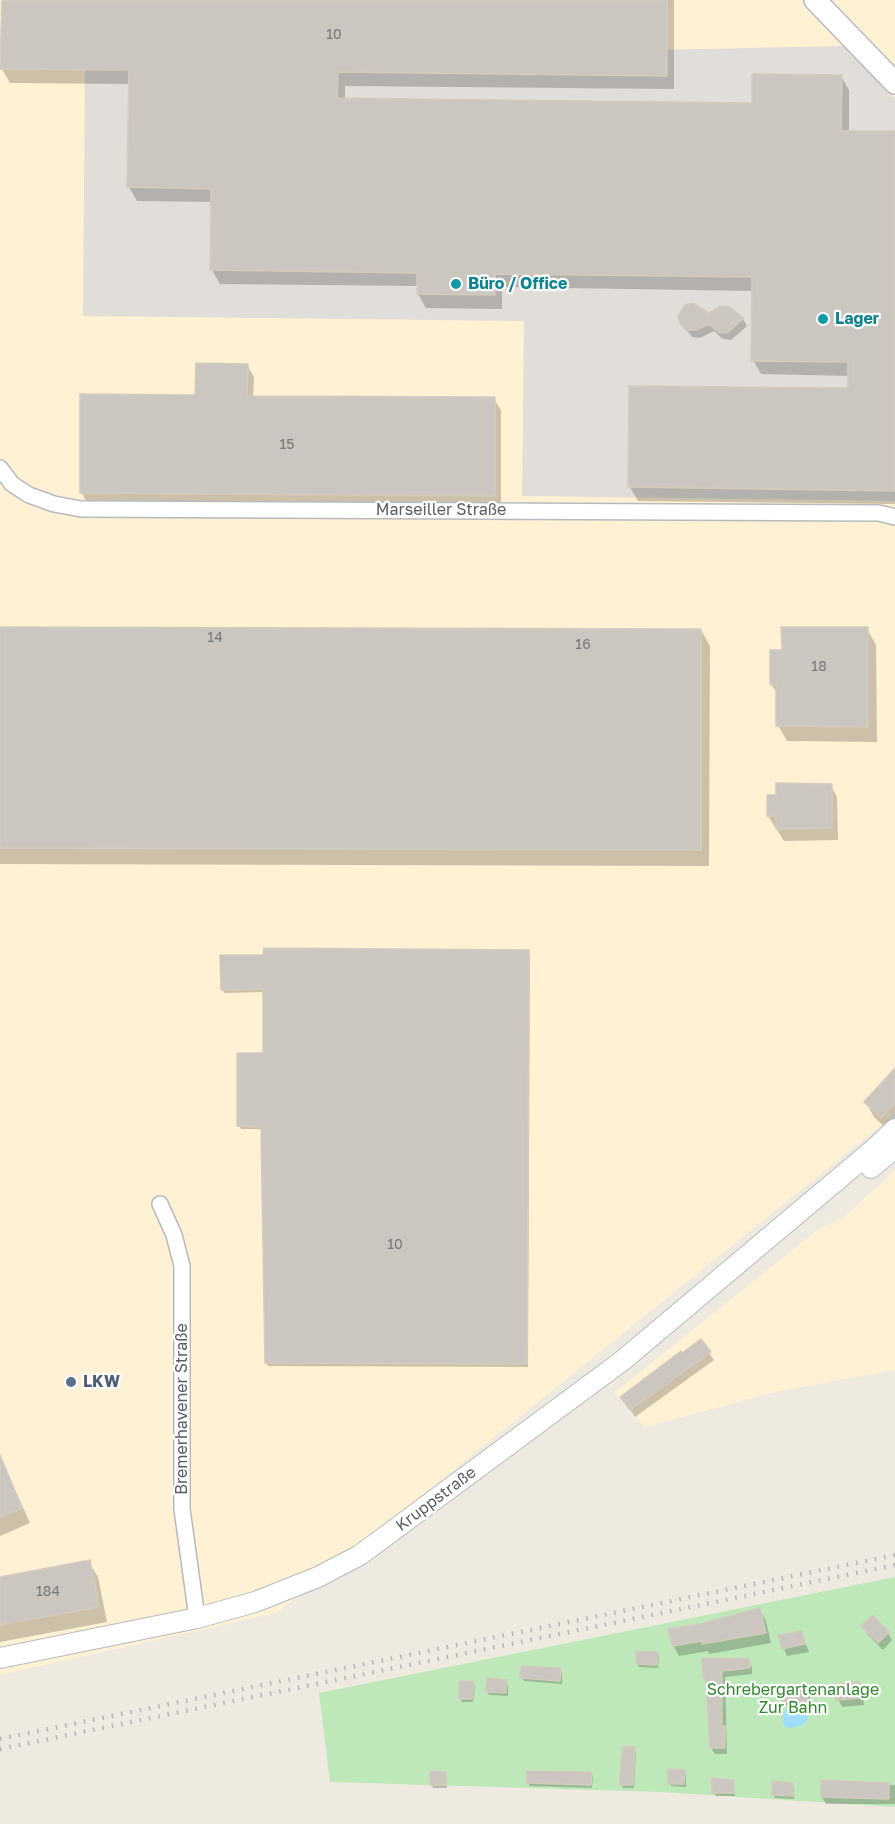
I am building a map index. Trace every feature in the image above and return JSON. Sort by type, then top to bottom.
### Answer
[{"type":"main road","points":[[814,0],[895,83]]},
{"type":"street","name":"Marseiller Straße","points":[[0,468],[12,484],[29,495],[54,504],[81,509],[879,513],[895,517]]},
{"type":"street","name":"Kruppstraße","points":[[0,1658],[197,1618],[255,1602],[318,1577],[360,1555],[622,1360],[895,1129]]},
{"type":"street","name":"Kruppstraße","points":[[805,1207],[839,1194],[895,1148]]},
{"type":"street","name":"Bremerhavener Straße","points":[[160,1204],[174,1235],[182,1266],[182,1509],[197,1618]]},
{"type":"shaded area","points":[[0,0],[895,0],[895,1111],[884,1123],[276,1613],[0,1675]]},
{"type":"shaded area","points":[[844,46],[895,98],[895,501],[522,496],[524,321],[83,316],[85,62]]},
{"type":"shaded area","points":[[895,1170],[895,1370],[779,1391],[645,1427],[614,1393],[816,1231],[845,1217]]},
{"type":"green space","name":"Schrebergartenanlage Zur Bahn","points":[[895,1577],[895,1807],[661,1792],[330,1782],[319,1693]]},
{"type":"water","points":[[795,1705],[807,1713],[808,1720],[801,1726],[787,1728],[783,1724],[783,1716],[788,1707]]},
{"type":"building","name":"Lager","points":[[2,0],[667,0],[667,76],[338,72],[337,98],[752,103],[752,74],[842,75],[841,131],[895,131],[895,491],[628,487],[629,386],[848,388],[848,362],[751,361],[752,277],[495,274],[495,295],[417,294],[417,273],[210,270],[211,189],[127,187],[129,70],[0,69]]},
{"type":"building","points":[[693,303],[709,313],[720,306],[729,307],[744,318],[727,333],[718,332],[709,324],[696,330],[686,330],[680,324],[678,316],[685,305]]},
{"type":"building","points":[[196,363],[248,364],[247,396],[495,397],[495,496],[80,493],[80,394],[195,395]]},
{"type":"building","points":[[0,627],[701,629],[701,850],[0,848]]},
{"type":"building","points":[[781,627],[868,627],[868,727],[776,726],[776,684],[770,684],[770,650],[782,650]]},
{"type":"building","points":[[776,783],[832,784],[832,828],[776,829],[776,816],[767,816],[767,795],[776,795]]},
{"type":"building","points":[[264,948],[529,950],[527,1364],[265,1363],[261,1127],[237,1126],[237,1053],[263,1053],[263,989],[221,990],[220,955],[263,955]]},
{"type":"building","points":[[895,1068],[895,1103],[881,1118],[864,1102]]},
{"type":"building","points":[[701,1339],[711,1352],[630,1410],[620,1397],[681,1351],[682,1353]]},
{"type":"building","points":[[0,1455],[22,1508],[0,1517]]},
{"type":"building","points":[[90,1560],[99,1607],[0,1625],[0,1577]]},
{"type":"building","points":[[760,1608],[766,1633],[702,1644],[702,1641],[672,1646],[668,1629],[700,1624]]},
{"type":"building","points":[[873,1615],[889,1632],[878,1643],[861,1626]]},
{"type":"building","points":[[802,1631],[805,1644],[782,1649],[778,1635]]},
{"type":"building","points":[[636,1651],[658,1652],[657,1665],[636,1664]]},
{"type":"building","points":[[702,1658],[749,1659],[750,1668],[722,1671],[722,1726],[725,1726],[725,1748],[710,1748],[706,1678],[703,1678]]},
{"type":"building","points":[[521,1666],[561,1668],[560,1681],[520,1678]]},
{"type":"building","points":[[487,1678],[507,1680],[506,1693],[486,1692]]},
{"type":"building","points":[[459,1681],[474,1681],[472,1699],[459,1699]]},
{"type":"building","points":[[859,1682],[860,1698],[836,1700],[834,1684]]},
{"type":"building","points":[[806,1684],[807,1701],[783,1702],[781,1685]]},
{"type":"building","points":[[623,1746],[635,1747],[633,1785],[619,1785]]},
{"type":"building","points":[[668,1769],[685,1770],[684,1784],[668,1784]]},
{"type":"building","points":[[430,1771],[446,1772],[446,1785],[430,1785]]},
{"type":"building","points":[[527,1771],[592,1772],[591,1785],[526,1783]]},
{"type":"building","points":[[711,1778],[734,1780],[734,1793],[712,1793]]},
{"type":"building","points":[[821,1780],[889,1783],[889,1799],[821,1797]]},
{"type":"building","points":[[772,1781],[793,1783],[793,1796],[772,1795]]},
{"type":"railway","points":[[0,1739],[895,1555]]},
{"type":"railway","points":[[0,1749],[895,1565]]},
{"type":"place","name":"Büro / Office","points":[[456,284]]},
{"type":"place","name":"Lager","points":[[823,319]]},
{"type":"place","name":"LKW","points":[[71,1382]]}]
